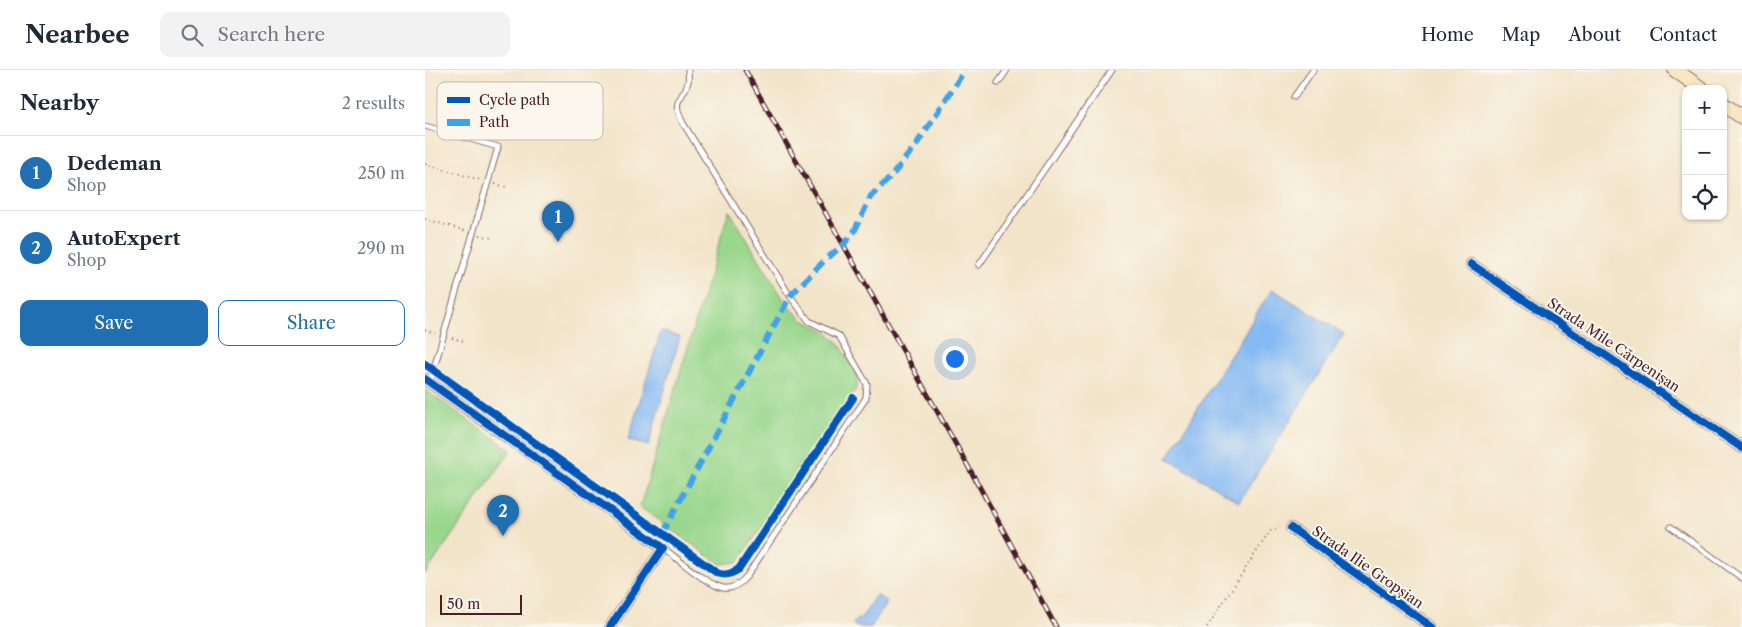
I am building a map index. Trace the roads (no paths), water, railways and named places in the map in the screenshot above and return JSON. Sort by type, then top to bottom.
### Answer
[{"type":"street","points":[[1675,70],[1696,85]]},
{"type":"street","points":[[1727,107],[1742,117]]},
{"type":"street","name":"Strada Mile Cărpenișan","points":[[1471,264],[1742,448]]},
{"type":"street","points":[[427,381],[663,548],[610,627]]},
{"type":"street","name":"Strada Ilie Gropșian","points":[[1291,528],[1431,627]]},
{"type":"lane","points":[[663,548],[711,583],[724,588],[738,585],[747,576],[866,398],[867,384],[839,336],[809,321],[790,296],[683,123],[678,112],[678,101],[688,82],[689,70]]},
{"type":"lane","points":[[998,83],[1007,70]]},
{"type":"lane","points":[[979,264],[1112,70]]},
{"type":"lane","points":[[1294,97],[1313,70]]},
{"type":"lane","points":[[427,381],[498,147],[474,140]]},
{"type":"lane","points":[[1671,527],[1742,578]]},
{"type":"water","points":[[1272,289],[1344,334],[1239,502],[1167,458]]},
{"type":"water","points":[[661,331],[680,337],[648,446],[628,440]]},
{"type":"water","points":[[876,595],[887,602],[871,627],[857,627],[853,624],[857,619],[860,620]]},
{"type":"railway","points":[[745,70],[973,475],[1056,627]]},
{"type":"place","name":"Dedeman","points":[[558,242]]},
{"type":"place","name":"AutoExpert","points":[[503,536]]}]
